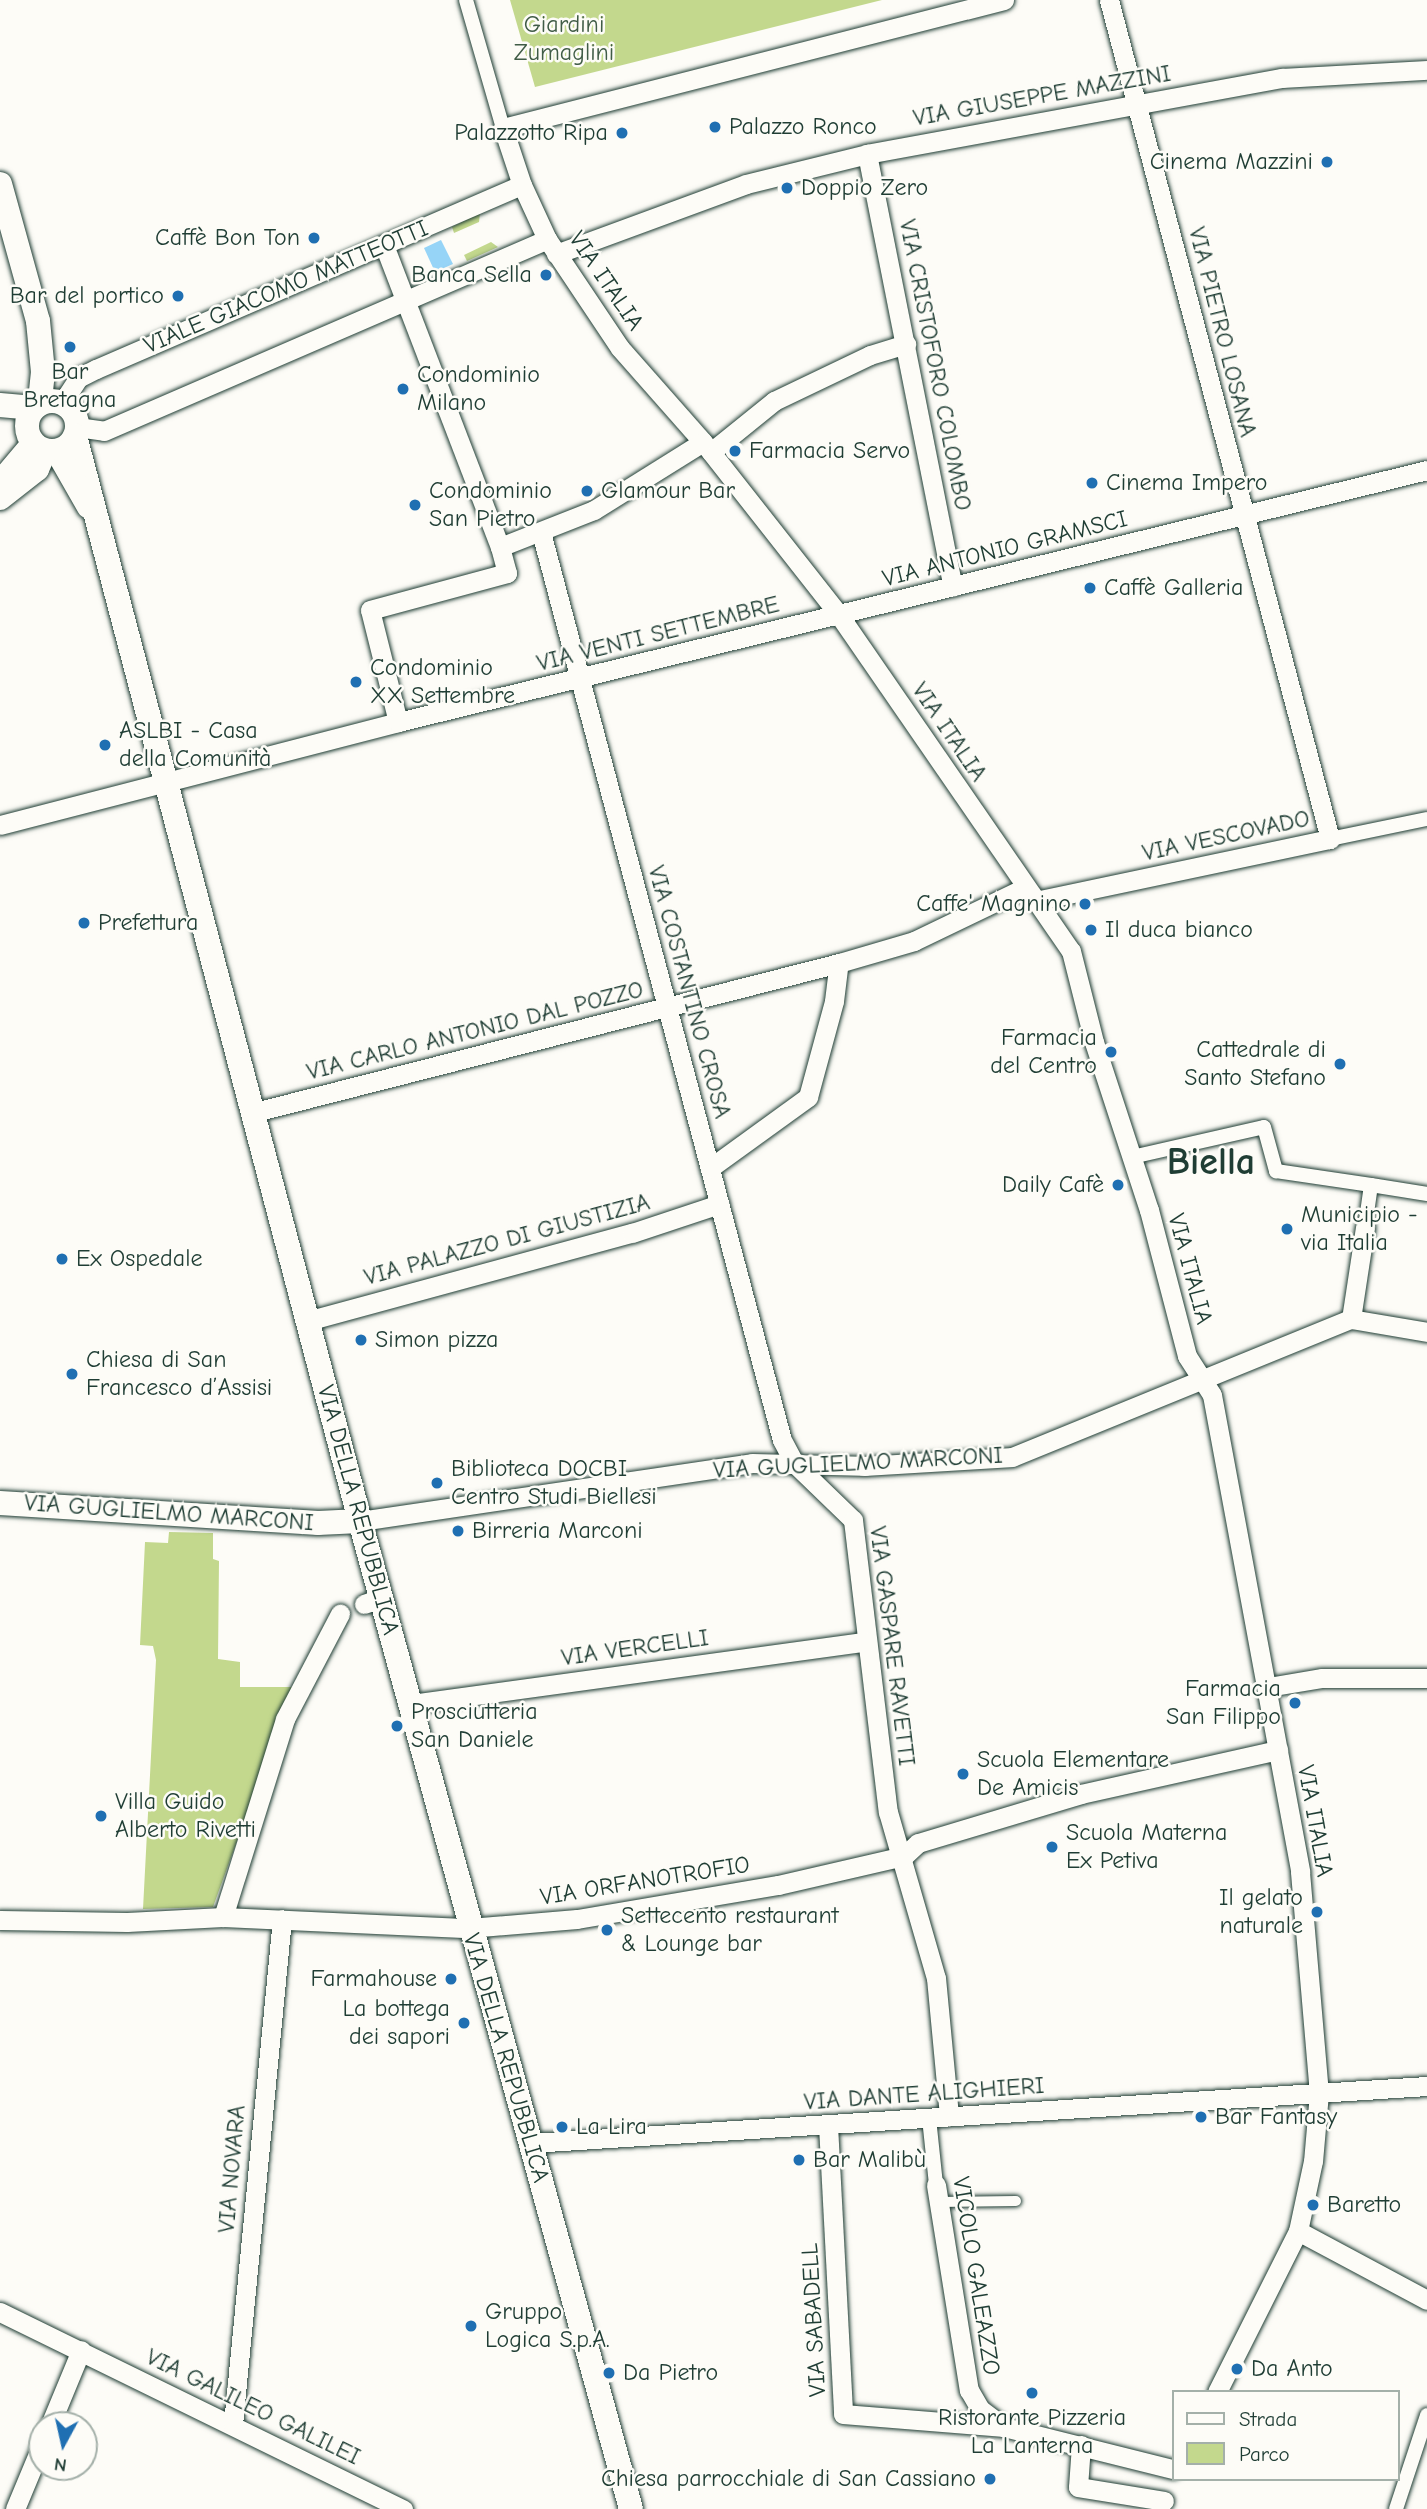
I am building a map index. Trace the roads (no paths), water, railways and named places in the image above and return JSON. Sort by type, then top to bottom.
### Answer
[{"type":"street","points":[[466,0],[503,128],[1004,0]]},
{"type":"street","name":"VIA PIETRO LOSANA","points":[[1109,0],[1139,102],[1243,517],[1330,839]]},
{"type":"street","name":"VIA GIUSEPPE MAZZINI","points":[[552,247],[746,184],[867,154],[1139,102],[1282,78],[1427,70]]},
{"type":"street","name":"VIA ITALIA","points":[[503,128],[522,185],[552,247],[620,348],[707,447],[839,615],[1071,951],[1094,1042],[1132,1157],[1187,1356],[1212,1395],[1300,1872],[1319,2094],[1313,2161],[1298,2231],[1218,2390]]},
{"type":"street","name":"VIA CRISTOFORO COLOMBO","points":[[867,154],[953,587]]},
{"type":"street","name":"VIA DELLA REPUBBLICA","points":[[0,184],[38,321],[54,349],[59,368],[50,425],[89,477],[91,510],[360,1521],[372,1601],[410,1704],[469,1928],[631,2509]]},
{"type":"street","name":"VIALE GIACOMO MATTEOTTI","points":[[0,483],[50,425],[78,378],[522,185]]},
{"type":"street","points":[[384,245],[500,547],[507,573],[370,610],[398,722]]},
{"type":"street","points":[[0,420],[104,431],[405,299],[552,247]]},
{"type":"street","points":[[500,547],[541,533],[621,495],[707,447],[774,401],[870,355],[906,344]]},
{"type":"street","points":[[0,405],[50,425]]},
{"type":"street","name":"VIALE GIACOMO MATTEOTTI","points":[[0,498],[37,469],[50,425]]},
{"type":"street","name":"VIA ANTONIO GRAMSCI","points":[[839,615],[1427,470]]},
{"type":"street","name":"VIA COSTANTINO CROSA","points":[[541,533],[782,1440],[794,1463]]},
{"type":"street","name":"VIA VENTI SETTEMBRE","points":[[0,825],[398,722],[839,615]]},
{"type":"street","name":"VIA VESCOVADO","points":[[914,941],[1030,894],[1330,839],[1427,818]]},
{"type":"street","name":"VIA CARLO ANTONIO DAL POZZO","points":[[251,1113],[839,963],[914,941]]},
{"type":"street","points":[[710,1168],[808,1097],[834,1001],[839,963]]},
{"type":"street","points":[[1132,1157],[1264,1127],[1276,1171],[1427,1194]]},
{"type":"street","points":[[1371,1185],[1351,1318],[1427,1332]]},
{"type":"street","name":"VIA PALAZZO DI GIUSTIZIA","points":[[307,1321],[632,1233],[719,1204]]},
{"type":"street","name":"VIA GUGLIELMO MARCONI","points":[[1,1507],[318,1523],[360,1521],[752,1463],[865,1466],[1012,1457],[1199,1378],[1351,1318]]},
{"type":"street","name":"VIA GASPARE RAVETTI","points":[[794,1463],[853,1520],[888,1812],[904,1856]]},
{"type":"street","points":[[223,1917],[285,1719],[340,1614]]},
{"type":"street","name":"VIA VERCELLI","points":[[410,1704],[867,1641]]},
{"type":"street","points":[[1268,1687],[1322,1678],[1427,1678]]},
{"type":"street","name":"VIA ORFANOTROFIO","points":[[0,1920],[127,1922],[223,1917],[469,1928],[590,1917],[778,1885],[904,1856],[918,1843],[1081,1794],[1278,1750]]},
{"type":"street","name":"VICOLO GALEAZZO","points":[[904,1856],[936,1978],[939,2117],[937,2194],[969,2390],[980,2409],[1004,2427]]},
{"type":"street","name":"VIA NOVARA","points":[[233,2424],[282,1919]]},
{"type":"street","name":"VIA DANTE ALIGHIERI","points":[[531,2143],[1427,2086]]},
{"type":"street","name":"VIA SABADELL","points":[[828,2125],[843,2414],[942,2426],[1004,2427]]},
{"type":"street","points":[[1298,2231],[1427,2300]]},
{"type":"street","name":"VIA GALILEO GALILEI","points":[[0,2312],[403,2509]]},
{"type":"street","points":[[56,2411],[81,2350]]},
{"type":"street","points":[[1396,2509],[1427,2415]]},
{"type":"street","points":[[1004,2427],[1172,2469]]},
{"type":"street","points":[[1081,2445],[1078,2487],[1163,2505],[1172,2480]]},
{"type":"street","points":[[15,2509],[28,2478]]},
{"type":"lane","points":[[937,2194],[1016,2201]]},
{"type":"water","points":[[441,240],[453,264],[435,272],[424,248]]},
{"type":"place","name":"Palazzo Ronco","points":[[715,127]]},
{"type":"place","name":"Palazzotto Ripa","points":[[622,133]]},
{"type":"place","name":"Cinema Mazzini","points":[[1327,162]]},
{"type":"place","name":"Doppio Zero","points":[[787,188]]},
{"type":"place","name":"Caffè Bon Ton","points":[[314,238]]},
{"type":"place","name":"Banca Sella","points":[[546,275]]},
{"type":"place","name":"Bar del portico","points":[[178,296]]},
{"type":"place","name":"Bar Bretagna","points":[[70,347]]},
{"type":"place","name":"Condominio Milano","points":[[403,389]]},
{"type":"place","name":"Farmacia Servo","points":[[735,451]]},
{"type":"place","name":"Cinema Impero","points":[[1092,483]]},
{"type":"place","name":"Glamour Bar","points":[[587,491]]},
{"type":"place","name":"Condominio San Pietro","points":[[415,505]]},
{"type":"place","name":"Caffè Galleria","points":[[1090,588]]},
{"type":"place","name":"Condominio XX Settembre","points":[[356,682]]},
{"type":"place","name":"ASLBI - Casa della Comunità","points":[[105,745]]},
{"type":"place","name":"Caffe' Magnino","points":[[1085,904]]},
{"type":"place","name":"Prefettura","points":[[84,923]]},
{"type":"place","name":"Il duca bianco","points":[[1091,930]]},
{"type":"place","name":"Farmacia del Centro","points":[[1111,1052]]},
{"type":"place","name":"Cattedrale di Santo Stefano","points":[[1340,1064]]},
{"type":"place","name":"Daily Cafè","points":[[1118,1185]]},
{"type":"place","name":"Municipio - via Italia","points":[[1287,1229]]},
{"type":"place","name":"Ex Ospedale","points":[[62,1259]]},
{"type":"place","name":"Simon pizza","points":[[361,1340]]},
{"type":"place","name":"Chiesa di San Francesco d’Assisi","points":[[72,1374]]},
{"type":"place","name":"Biblioteca DOCBI Centro Studi Biellesi","points":[[437,1483]]},
{"type":"place","name":"Birreria Marconi","points":[[458,1531]]},
{"type":"place","name":"Farmacia San Filippo","points":[[1295,1703]]},
{"type":"place","name":"Prosciutteria San Daniele","points":[[397,1726]]},
{"type":"place","name":"Scuola Elementare De Amicis","points":[[963,1774]]},
{"type":"place","name":"Villa Guido Alberto Rivetti","points":[[101,1816]]},
{"type":"place","name":"Scuola Materna Ex Petiva","points":[[1052,1847]]},
{"type":"place","name":"Il gelato naturale","points":[[1317,1912]]},
{"type":"place","name":"Settecento restaurant & Lounge bar","points":[[607,1930]]},
{"type":"place","name":"Farmahouse","points":[[451,1979]]},
{"type":"place","name":"La bottega dei sapori","points":[[464,2023]]},
{"type":"place","name":"Bar Fantasy","points":[[1201,2117]]},
{"type":"place","name":"La Lira","points":[[562,2127]]},
{"type":"place","name":"Bar Malibù","points":[[799,2160]]},
{"type":"place","name":"Baretto","points":[[1313,2205]]},
{"type":"place","name":"Gruppo Logica S.p.A.","points":[[471,2326]]},
{"type":"place","name":"Da Anto","points":[[1237,2369]]},
{"type":"place","name":"Da Pietro","points":[[609,2373]]},
{"type":"place","name":"Ristorante Pizzeria La Lanterna","points":[[1032,2393]]},
{"type":"place","name":"Chiesa parrocchiale di San Cassiano","points":[[990,2479]]},
{"type":"district","name":"Biella","points":[[1211,1163]]},
{"type":"park label","name":"Giardini Zumaglini","points":[[564,39]]}]
